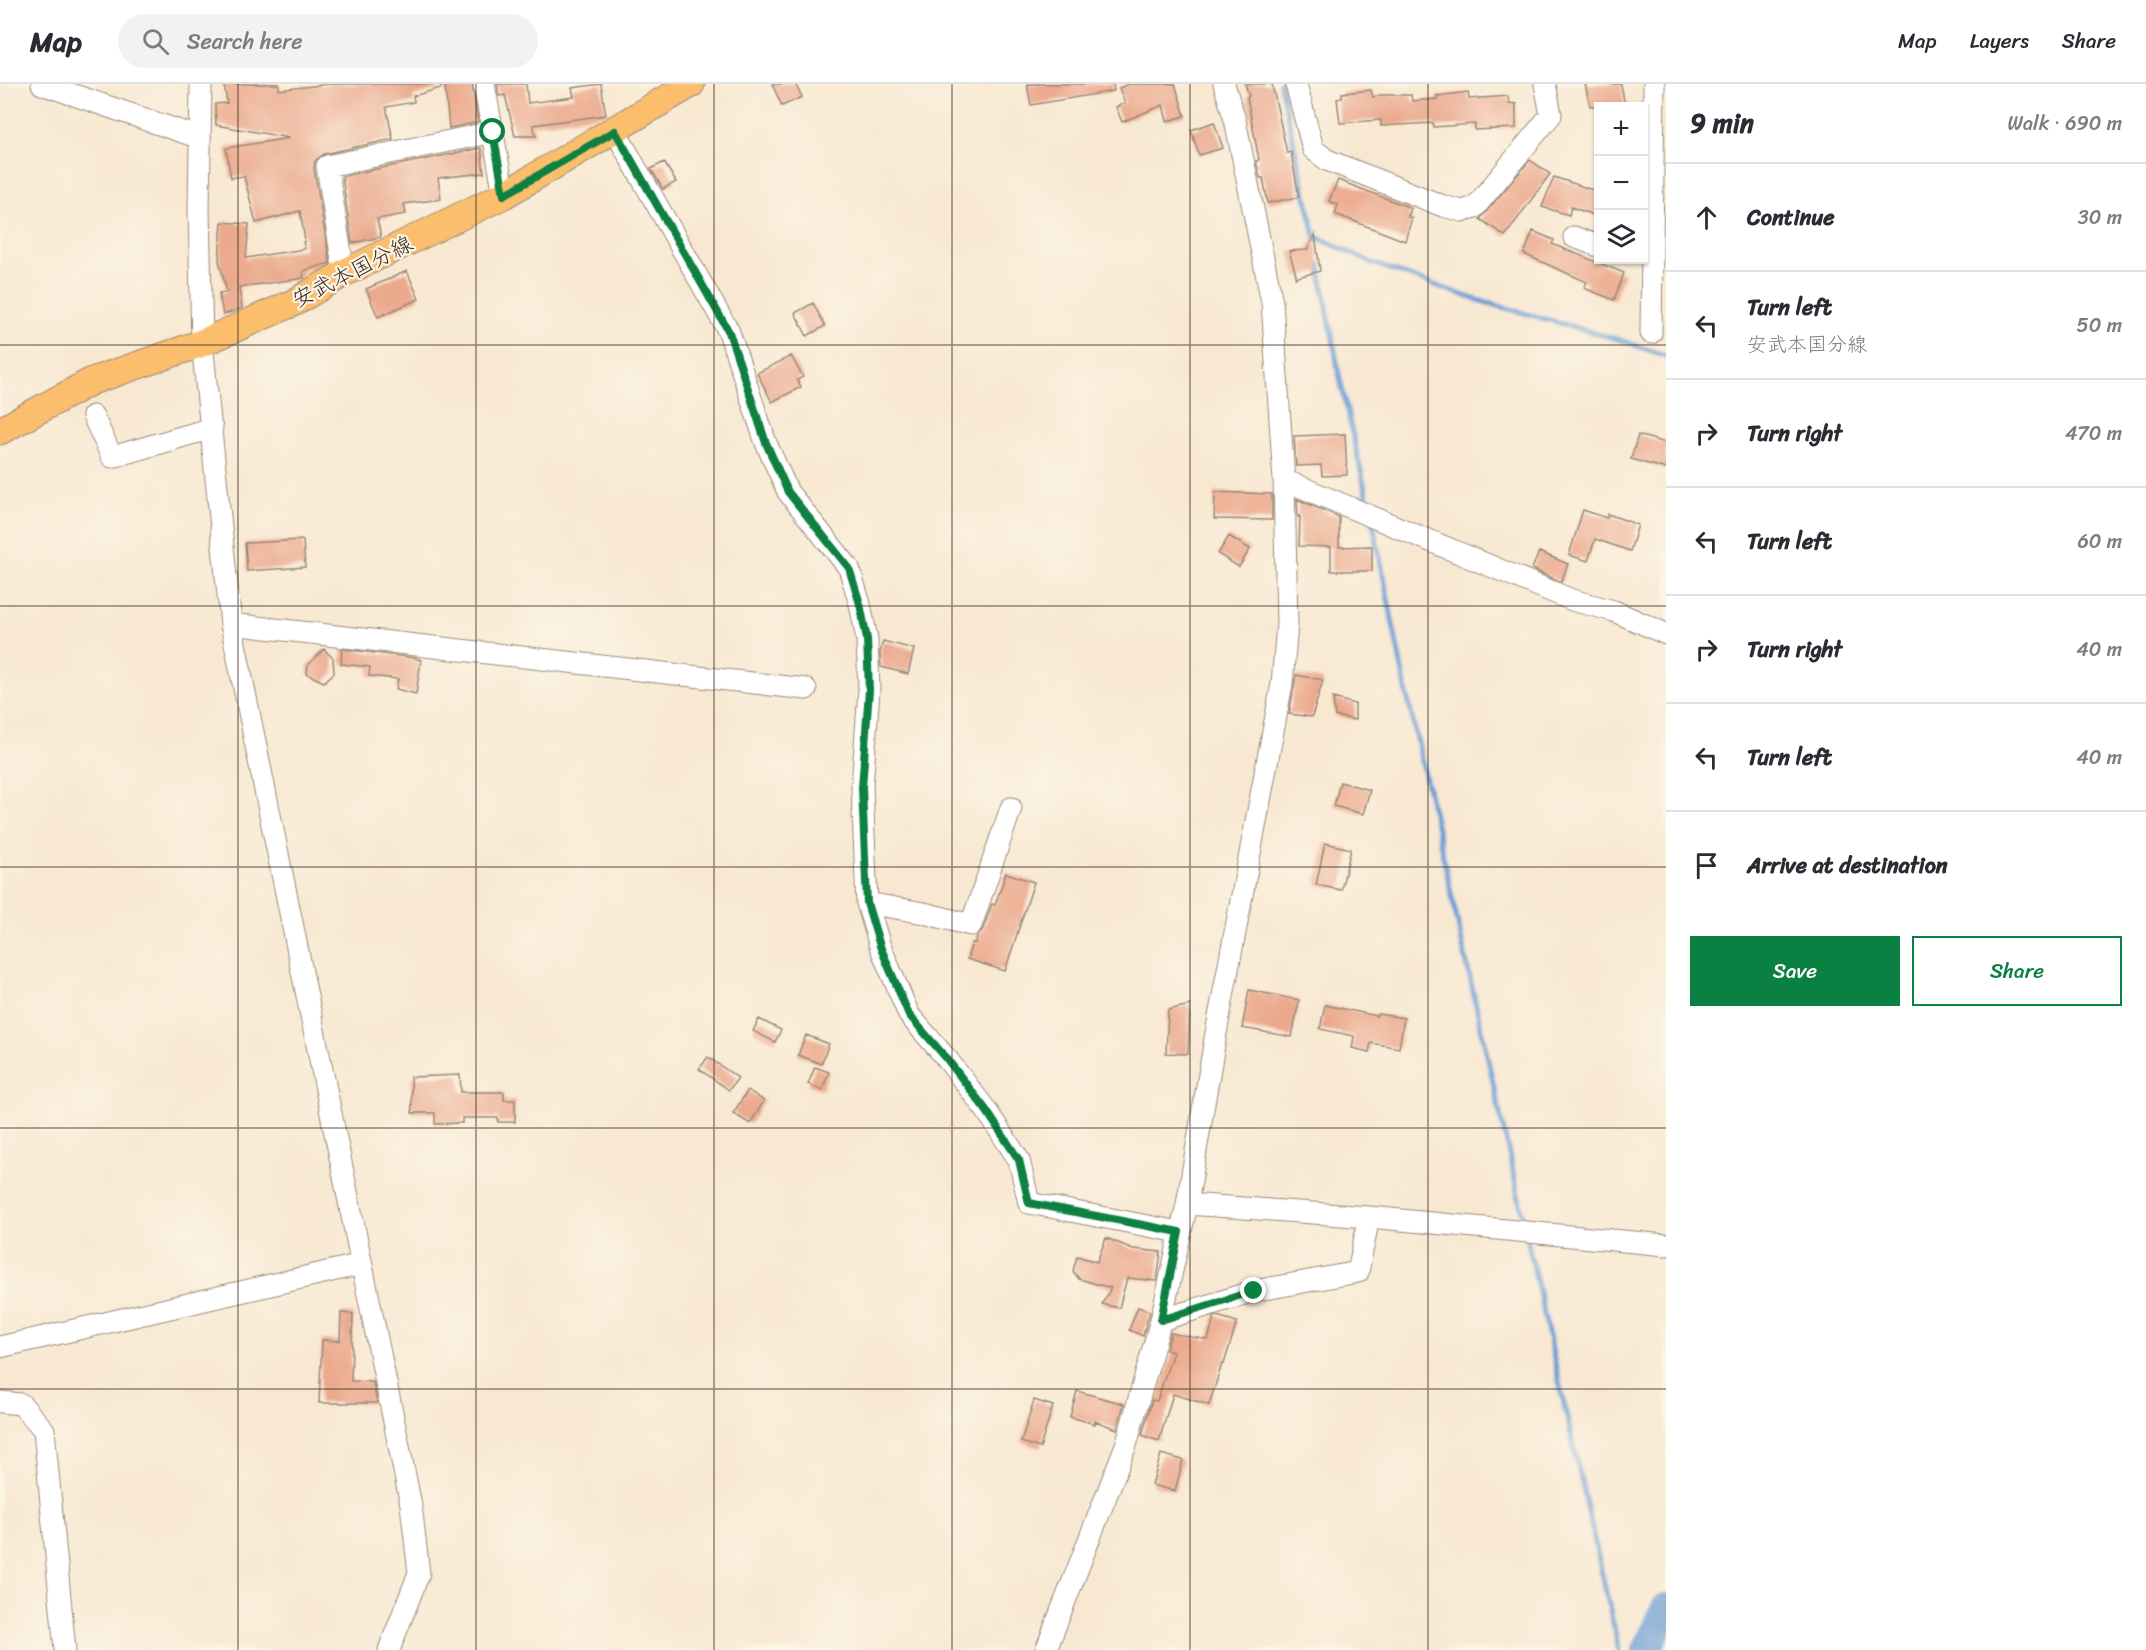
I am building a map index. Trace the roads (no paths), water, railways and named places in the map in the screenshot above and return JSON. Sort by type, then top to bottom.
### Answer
[{"type":"main road","name":"安武本国分線","points":[[0,431],[92,381],[202,343],[296,302],[344,273],[504,195],[691,84]]},
{"type":"street","points":[[42,84],[200,138]]},
{"type":"street","points":[[201,84],[199,209],[202,343],[231,624],[411,1505],[419,1573],[389,1650]]},
{"type":"street","points":[[484,84],[504,195]]},
{"type":"street","points":[[1046,1650],[1126,1445],[1161,1320],[1187,1204],[1216,1033],[1282,684],[1287,624],[1284,480],[1272,302],[1235,120],[1224,84]]},
{"type":"street","points":[[1296,84],[1313,149],[1327,160],[1461,211],[1475,207],[1551,115],[1545,84]]},
{"type":"street","points":[[1651,333],[1648,229],[1654,84]]},
{"type":"street","points":[[615,131],[729,332],[766,443],[788,492],[849,568],[852,577],[867,639],[869,690],[862,788],[867,903],[880,946],[909,1015],[980,1101],[1019,1160],[1029,1203],[1179,1232]]},
{"type":"street","points":[[344,273],[327,166],[493,132]]},
{"type":"street","points":[[1574,237],[1594,244]]},
{"type":"street","points":[[93,416],[112,457],[212,428]]},
{"type":"street","points":[[1284,480],[1572,600],[1614,611],[1666,634]]},
{"type":"street","points":[[231,624],[806,689]]},
{"type":"street","points":[[867,903],[924,913],[971,925],[1011,808]]},
{"type":"street","points":[[1187,1204],[1369,1217],[1666,1245]]},
{"type":"street","points":[[1161,1320],[1254,1291],[1358,1272],[1369,1217]]},
{"type":"street","points":[[0,1347],[362,1264]]},
{"type":"street","points":[[0,1402],[21,1404],[44,1431],[65,1650]]},
{"type":"waterway","points":[[1280,84],[1316,240]]},
{"type":"waterway","points":[[1315,236],[1370,262],[1474,299],[1620,340],[1666,356]]},
{"type":"waterway","points":[[1319,264],[1340,379],[1370,511]]},
{"type":"waterway","points":[[1373,523],[1405,685],[1525,1226]]},
{"type":"waterway","points":[[1527,1238],[1619,1650]]},
{"type":"waterway","points":[[1647,1650],[1666,1608]]}]
